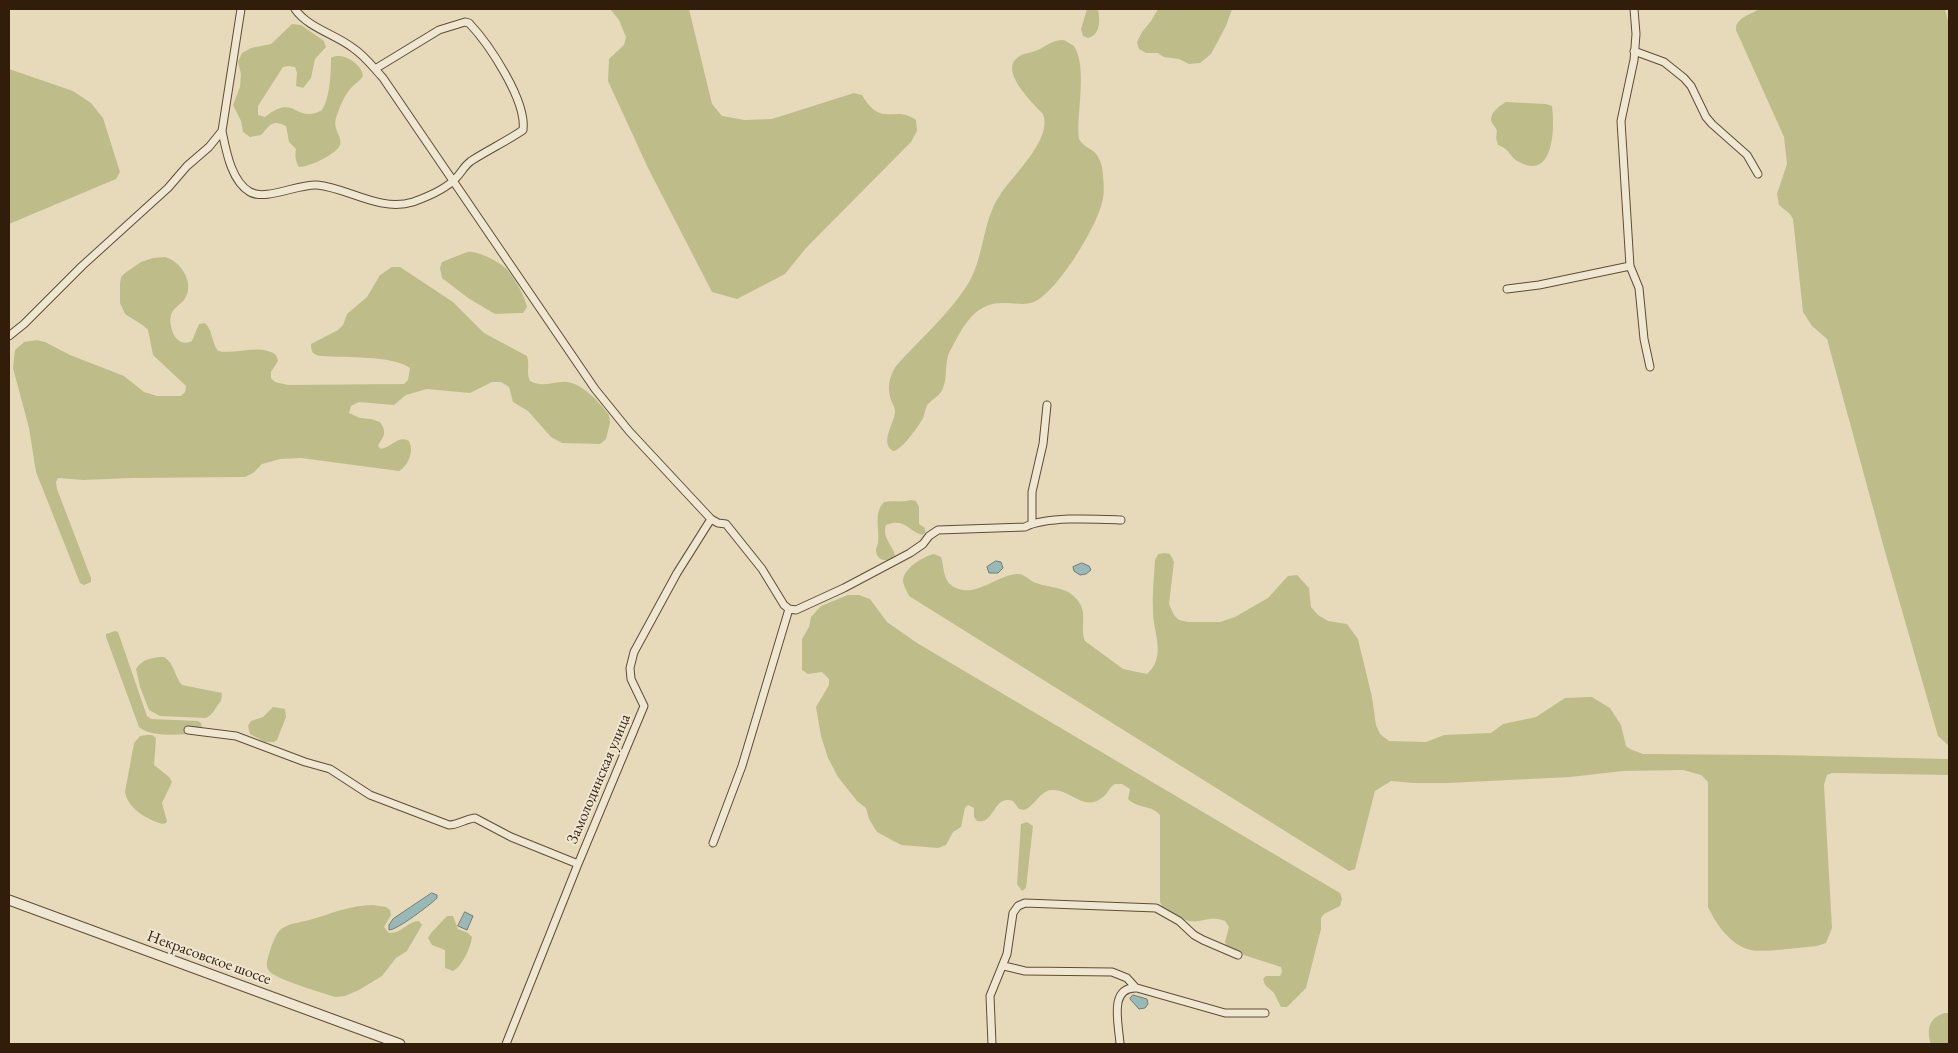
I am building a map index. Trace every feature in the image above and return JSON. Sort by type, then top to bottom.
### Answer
[{"type":"street","points":[[241,9],[222,131],[227,157],[233,172],[249,191],[258,195],[314,185],[331,187],[382,203],[403,204],[426,196],[453,181],[463,167],[523,130],[524,120],[522,111],[500,63],[472,27],[465,22],[439,30],[375,69]]},
{"type":"street","points":[[295,9],[305,20],[353,48],[375,69],[416,125],[595,389],[629,431],[711,519],[718,523],[726,524],[762,569],[784,605],[789,609],[796,610],[878,571],[923,544],[929,536],[938,530],[1025,527],[1032,524],[1090,519],[1122,520]]},
{"type":"street","points":[[1634,9],[1636,34],[1621,121],[1630,266],[1639,288],[1644,339],[1650,367]]},
{"type":"street","points":[[1634,51],[1664,62],[1684,78],[1692,86],[1706,117],[1747,156],[1758,174]]},
{"type":"street","points":[[9,336],[24,324],[82,266],[168,188],[187,166],[209,147],[222,131]]},
{"type":"street","points":[[1507,289],[1621,270],[1630,266]]},
{"type":"street","points":[[1032,524],[1032,492],[1042,444],[1047,405]]},
{"type":"street","name":"Замолодинская улица","points":[[506,1044],[644,706],[631,679],[630,668],[634,652],[677,573],[711,519]]},
{"type":"street","points":[[713,844],[742,766],[789,609]]},
{"type":"street","points":[[188,730],[236,736],[305,762],[330,769],[355,786],[384,801],[449,825],[474,818],[511,837],[578,864]]},
{"type":"street","name":"Некрасовское шоссе","points":[[9,900],[400,1044]]},
{"type":"street","points":[[992,1044],[990,996],[1004,966],[1009,947],[1013,913],[1018,906],[1025,903],[1156,908],[1178,921],[1194,935],[1238,955]]},
{"type":"street","points":[[1004,966],[1025,971],[1112,972],[1127,978],[1136,988]]},
{"type":"street","points":[[1120,1044],[1118,999],[1122,991],[1127,989],[1136,988],[1218,1012],[1264,1013]]},
{"type":"shaded area","points":[[610,9],[689,9],[712,104],[722,116],[745,120],[772,119],[854,93],[862,95],[869,105],[882,114],[901,114],[916,120],[917,131],[911,142],[806,248],[785,274],[737,299],[712,292],[648,168],[608,81],[609,59],[624,45],[626,37],[619,20]]},
{"type":"shaded area","points":[[1087,9],[1098,9],[1099,17],[1099,26],[1095,34],[1088,38],[1083,36],[1081,29]]},
{"type":"shaded area","points":[[1158,9],[1232,9],[1226,26],[1211,54],[1200,63],[1189,64],[1179,59],[1164,57],[1158,53],[1146,53],[1139,49],[1137,42]]},
{"type":"shaded area","points":[[1760,9],[1945,9],[1949,24],[1949,746],[1938,736],[1827,339],[1812,326],[1803,312],[1793,219],[1779,205],[1777,194],[1787,164],[1784,137],[1736,30],[1736,26],[1741,19]]},
{"type":"shaded area","points":[[292,24],[301,25],[324,41],[326,47],[315,59],[311,78],[303,88],[296,86],[297,73],[295,67],[283,67],[258,106],[258,115],[265,117],[283,107],[306,114],[313,114],[322,110],[328,92],[331,58],[335,56],[346,57],[351,60],[362,71],[363,76],[347,93],[337,115],[335,125],[340,138],[338,149],[309,165],[299,167],[296,149],[289,142],[286,126],[274,123],[261,135],[250,137],[243,132],[241,121],[233,105],[240,87],[241,74],[238,62],[242,53],[251,48],[271,44]]},
{"type":"shaded area","points":[[1064,40],[1074,46],[1080,66],[1079,139],[1085,146],[1095,152],[1102,167],[1104,191],[1100,209],[1077,255],[1056,284],[1045,294],[1036,301],[1029,303],[1006,303],[986,306],[971,317],[948,355],[942,391],[926,407],[918,427],[900,447],[893,451],[887,443],[895,411],[889,391],[889,382],[892,374],[896,366],[942,318],[966,287],[977,265],[989,217],[994,206],[1000,195],[1030,156],[1042,134],[1045,124],[1043,114],[1019,86],[1012,69],[1014,62],[1023,54],[1033,52],[1052,42]]},
{"type":"shaded area","points":[[9,69],[73,91],[91,103],[103,118],[120,172],[116,179],[9,224]]},
{"type":"shaded area","points":[[1506,102],[1552,106],[1553,126],[1550,149],[1546,158],[1539,164],[1531,166],[1519,162],[1498,145],[1497,131],[1491,120],[1497,108]]},
{"type":"shaded area","points":[[467,252],[483,255],[506,268],[524,298],[527,307],[523,313],[495,314],[468,298],[442,278],[440,268],[442,262]]},
{"type":"shaded area","points":[[165,257],[171,259],[181,268],[185,274],[188,287],[184,300],[175,308],[171,315],[170,320],[174,336],[182,342],[192,341],[199,324],[205,323],[218,351],[263,350],[276,355],[278,361],[271,372],[271,378],[275,382],[288,385],[404,384],[408,380],[410,368],[402,364],[380,359],[318,356],[313,353],[311,347],[311,344],[338,330],[343,325],[347,314],[367,297],[380,275],[392,267],[400,267],[453,302],[484,333],[527,356],[530,381],[542,384],[569,382],[576,384],[588,393],[609,415],[610,423],[606,439],[600,444],[562,443],[551,437],[528,411],[513,402],[509,387],[501,382],[492,382],[470,393],[427,389],[406,395],[394,405],[359,402],[351,406],[349,413],[360,418],[380,422],[384,432],[378,446],[381,449],[398,440],[409,441],[411,449],[410,458],[399,471],[301,458],[280,459],[262,464],[253,473],[245,477],[83,480],[58,478],[56,482],[57,489],[91,578],[91,582],[84,585],[80,583],[36,472],[29,428],[13,368],[15,350],[24,342],[37,340],[45,342],[70,355],[124,376],[144,392],[157,396],[181,396],[185,392],[186,386],[153,355],[148,330],[125,314],[120,303],[121,277],[141,262]]},
{"type":"shaded area","points":[[916,501],[919,507],[919,524],[925,528],[925,533],[922,535],[902,524],[892,523],[886,525],[885,534],[895,555],[894,558],[888,560],[880,559],[876,549],[878,543],[878,516],[881,506],[884,502]]},
{"type":"shaded area","points":[[934,554],[941,557],[948,582],[959,589],[975,589],[1008,576],[1019,574],[1036,583],[1061,589],[1076,598],[1082,608],[1085,641],[1123,669],[1147,674],[1153,667],[1158,652],[1153,605],[1155,560],[1158,554],[1170,554],[1174,562],[1169,604],[1174,615],[1179,620],[1188,622],[1220,622],[1235,617],[1268,598],[1288,576],[1297,575],[1309,588],[1311,607],[1318,615],[1328,621],[1347,624],[1358,639],[1372,697],[1376,725],[1380,734],[1389,741],[1426,742],[1444,735],[1491,733],[1503,724],[1536,717],[1565,698],[1592,697],[1610,708],[1621,725],[1626,746],[1643,754],[1949,759],[1949,775],[1832,773],[1827,775],[1824,785],[1832,928],[1826,943],[1817,946],[1783,950],[1751,950],[1737,944],[1725,933],[1708,907],[1708,782],[1701,775],[1683,770],[1623,771],[1570,777],[1448,783],[1391,781],[1375,791],[1355,869],[1349,871],[909,596],[903,582],[904,576],[911,567],[925,557]]},
{"type":"shaded area","points":[[848,595],[859,595],[870,599],[887,622],[917,643],[1340,893],[1342,899],[1340,906],[1324,914],[1321,918],[1321,929],[1306,988],[1287,1007],[1281,1007],[1274,993],[1265,985],[1263,979],[1266,976],[1280,976],[1282,972],[1281,967],[1228,950],[1225,942],[1229,927],[1225,921],[1211,919],[1189,921],[1163,909],[1160,902],[1160,815],[1128,799],[1130,789],[1122,784],[1113,785],[1104,796],[1095,802],[1083,801],[1058,790],[1047,791],[1024,810],[1019,809],[1013,801],[1006,800],[1001,802],[991,815],[983,821],[977,821],[974,817],[974,808],[968,805],[965,808],[961,827],[953,832],[946,845],[938,848],[901,845],[877,832],[869,819],[866,808],[857,801],[838,777],[828,758],[821,736],[816,707],[829,685],[829,679],[822,672],[808,674],[802,670],[802,639],[809,627],[811,617],[821,606]]},
{"type":"shaded area","points":[[118,632],[147,716],[151,719],[198,721],[201,723],[202,728],[197,734],[159,734],[151,733],[139,727],[106,637],[106,634]]},
{"type":"shaded area","points":[[164,657],[170,663],[182,685],[222,693],[221,701],[210,715],[205,718],[160,716],[149,710],[140,687],[136,669],[148,659]]},
{"type":"shaded area","points":[[273,707],[285,709],[286,717],[277,740],[265,742],[250,734],[248,726],[251,721],[263,717]]},
{"type":"shaded area","points":[[152,735],[156,738],[154,765],[169,777],[172,782],[162,803],[167,821],[162,824],[139,813],[130,803],[125,792],[134,743],[140,736]]},
{"type":"shaded area","points":[[1027,822],[1033,826],[1026,888],[1022,891],[1017,884],[1021,824]]},
{"type":"shaded area","points":[[373,905],[386,907],[390,910],[391,915],[384,927],[389,933],[397,932],[411,923],[419,921],[422,925],[407,951],[396,958],[382,976],[359,990],[345,996],[335,997],[283,979],[268,970],[267,961],[271,948],[276,935],[283,928],[348,908]]},
{"type":"shaded area","points":[[447,916],[453,916],[458,929],[472,937],[466,956],[453,971],[445,968],[445,950],[432,945],[428,938]]},
{"type":"shaded area","points":[[1949,1013],[1949,1044],[1931,1044],[1930,1025],[1935,1018]]},
{"type":"water","points":[[996,561],[1001,562],[1003,568],[998,573],[989,573],[987,567]]},
{"type":"water","points":[[1082,563],[1089,566],[1091,570],[1086,574],[1080,575],[1074,571],[1073,567]]},
{"type":"water","points":[[432,893],[437,895],[437,898],[406,922],[389,930],[389,925],[393,919]]},
{"type":"water","points":[[465,912],[473,916],[467,930],[458,926]]},
{"type":"water","points":[[1133,995],[1147,999],[1148,1004],[1145,1008],[1139,1009],[1130,999]]}]
